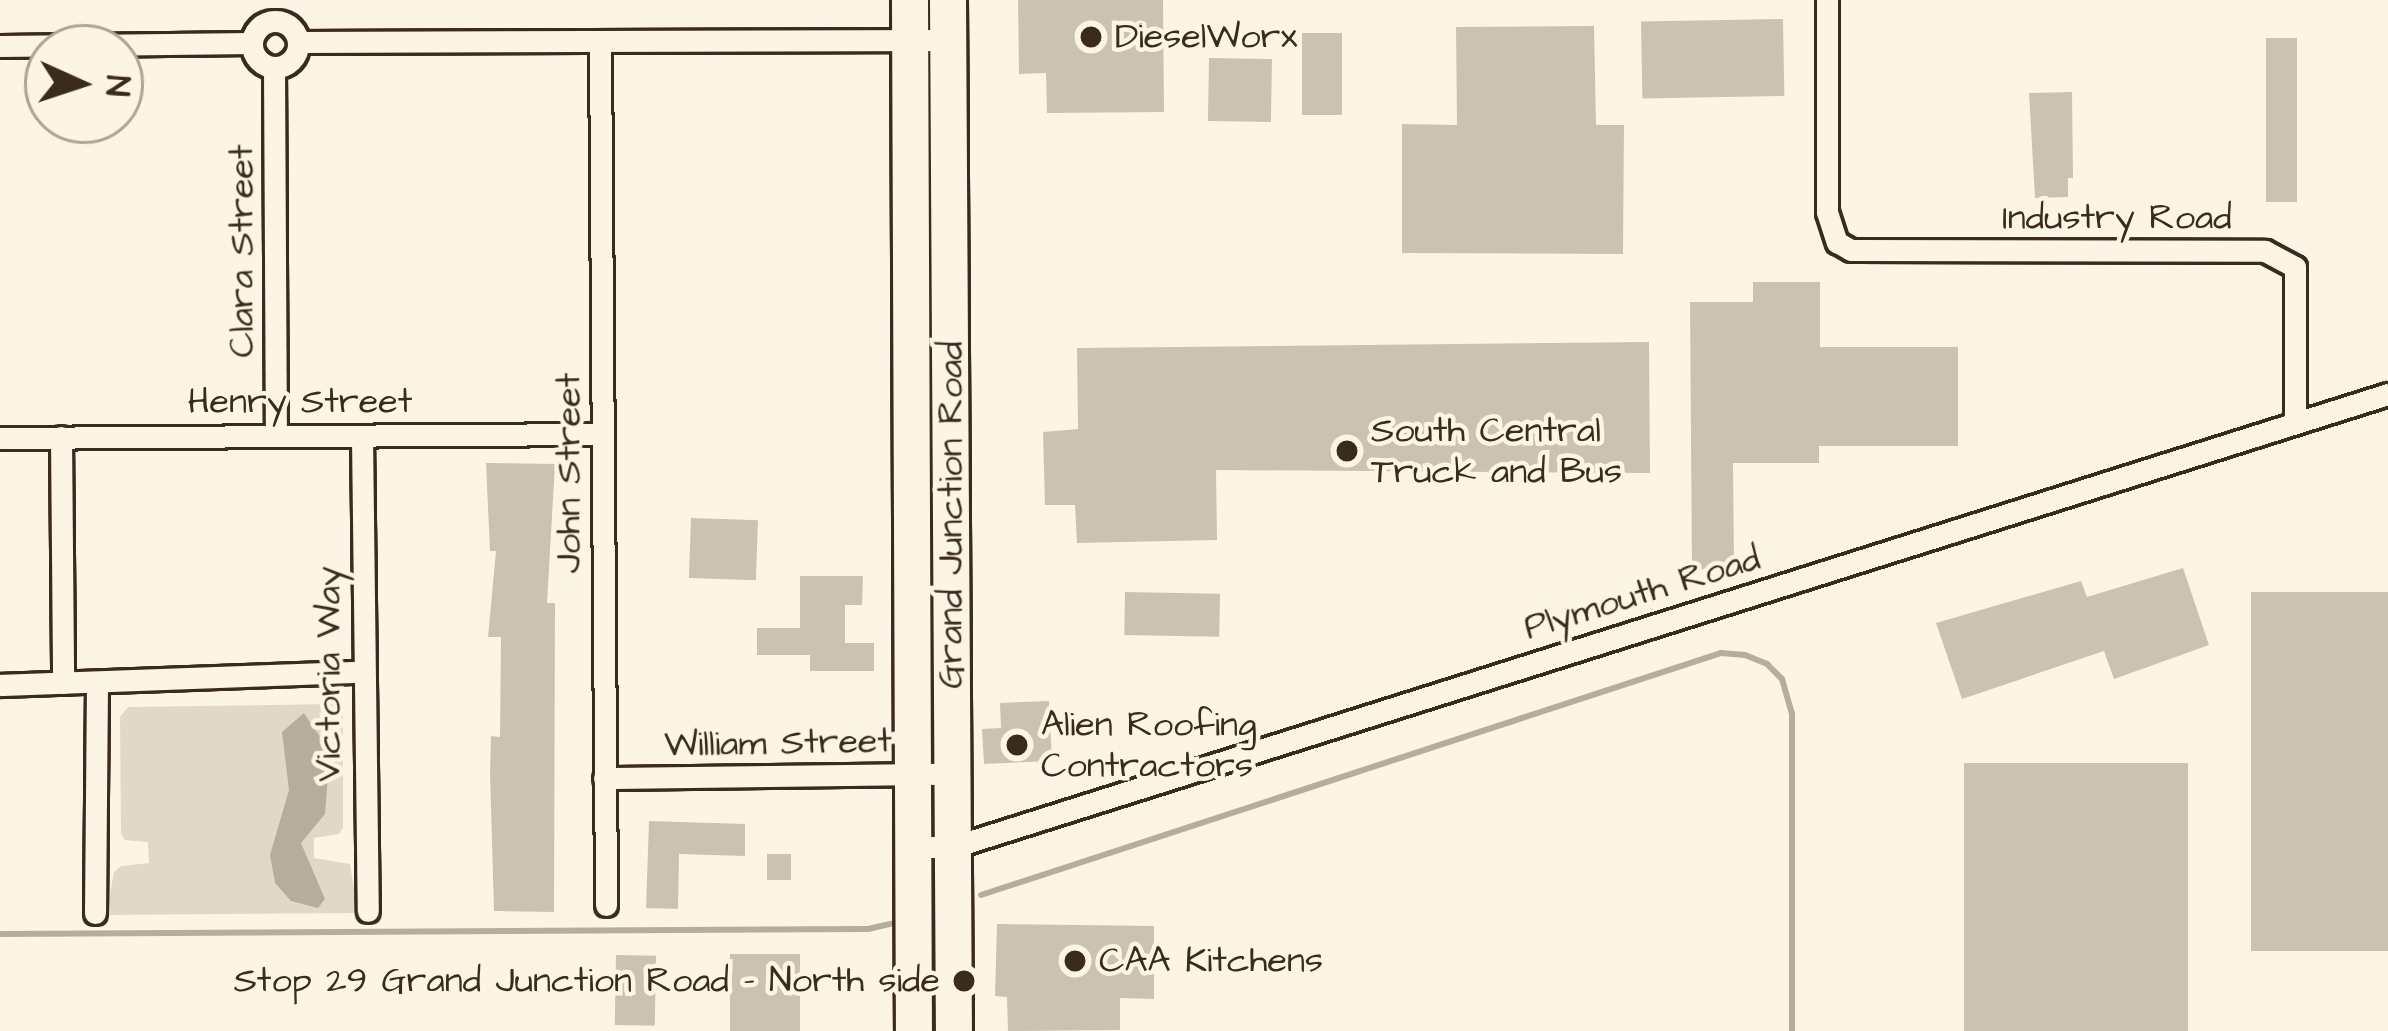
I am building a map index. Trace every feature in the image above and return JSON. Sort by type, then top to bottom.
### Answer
[{"type":"highway","name":"Grand Junction Road","points":[[910,0],[914,1031]]},
{"type":"highway","name":"Grand Junction Road","points":[[948,0],[954,1031]]},
{"type":"highway","points":[[913,533],[951,533]]},
{"type":"street","name":"Industry Road","points":[[1827,0],[1828,212],[1837,242],[1851,250],[2265,251],[2295,267],[2295,423]]},
{"type":"street","points":[[274,10],[290,25],[298,42],[292,60],[274,68],[259,61],[252,43],[274,10]]},
{"type":"street","points":[[298,42],[949,40]]},
{"type":"street","name":"John Street","points":[[600,41],[606,905]]},
{"type":"street","points":[[0,46],[252,43]]},
{"type":"street","name":"Clara Street","points":[[274,68],[276,434]]},
{"type":"street","name":"Plymouth Road","points":[[914,847],[953,847],[2388,394]]},
{"type":"street","name":"Henry Street","points":[[0,438],[601,434]]},
{"type":"street","name":"Victoria Way","points":[[362,436],[368,911]]},
{"type":"street","points":[[61,437],[63,682]]},
{"type":"street","points":[[0,685],[363,672]]},
{"type":"street","points":[[95,913],[97,682]]},
{"type":"street","name":"William Street","points":[[604,778],[953,774]]},
{"type":"shaded area","points":[[334,704],[343,715],[343,828],[339,834],[314,838],[314,858],[350,864],[358,913],[106,915],[114,872],[121,866],[149,863],[148,842],[125,840],[121,834],[120,717],[128,707]]},
{"type":"shaded area","points":[[304,713],[330,752],[325,814],[301,843],[325,899],[318,908],[291,901],[275,883],[270,855],[289,790],[282,732]]},
{"type":"building","name":"DieselWorx","points":[[1018,0],[1163,0],[1164,112],[1047,113],[1046,73],[1019,74]]},
{"type":"building","points":[[1783,19],[1784,96],[1642,98],[1641,21]]},
{"type":"building","points":[[1594,26],[1596,125],[1624,125],[1623,254],[1402,253],[1402,124],[1457,125],[1456,27]]},
{"type":"building","points":[[1302,33],[1342,33],[1342,115],[1302,115]]},
{"type":"building","points":[[2266,38],[2297,38],[2297,202],[2266,202]]},
{"type":"building","points":[[1209,58],[1272,59],[1271,122],[1208,121]]},
{"type":"building","points":[[2072,92],[2073,178],[2068,178],[2068,197],[2035,198],[2029,93]]},
{"type":"building","points":[[1753,282],[1820,282],[1820,347],[1958,347],[1958,446],[1819,446],[1819,463],[1733,463],[1734,561],[1692,572],[1690,302],[1753,302]]},
{"type":"building","name":"South Central Truck and Bus","points":[[1649,342],[1650,473],[1216,470],[1217,540],[1077,543],[1075,505],[1045,505],[1043,432],[1078,429],[1077,348]]},
{"type":"building","points":[[486,463],[555,464],[547,603],[555,603],[554,912],[494,911],[490,773],[491,736],[500,737],[501,637],[488,637],[496,551],[490,551]]},
{"type":"building","points":[[691,518],[758,520],[756,580],[689,578]]},
{"type":"building","points":[[2183,568],[2209,645],[2114,679],[2104,651],[1962,699],[1936,623],[2081,581],[2087,597]]},
{"type":"building","points":[[800,576],[863,576],[862,605],[845,605],[845,643],[874,643],[874,671],[810,671],[810,655],[757,655],[757,628],[800,628]]},
{"type":"building","points":[[1125,592],[1220,594],[1219,637],[1124,635]]},
{"type":"building","points":[[2251,592],[2388,592],[2388,951],[2251,951]]},
{"type":"building","name":"Alien Roofing Contractors","points":[[1049,701],[1052,761],[984,764],[982,729],[1001,728],[1000,703]]},
{"type":"building","points":[[1964,763],[2188,763],[2188,1031],[1964,1031]]},
{"type":"building","points":[[649,821],[745,824],[745,856],[679,854],[678,909],[646,908]]},
{"type":"building","points":[[767,854],[791,854],[791,880],[767,880]]},
{"type":"building","name":"CAA Kitchens","points":[[997,924],[1154,926],[1154,999],[1120,998],[1120,1030],[1008,1031],[1007,997],[995,996]]},
{"type":"building","points":[[730,954],[800,954],[800,1031],[730,1031]]},
{"type":"building","points":[[616,955],[656,956],[655,1026],[615,1025]]},
{"type":"waterway","points":[[981,895],[1721,653],[1745,655],[1767,664],[1782,679],[1792,713],[1792,1031]]},
{"type":"waterway","points":[[0,934],[868,929],[890,924]]},
{"type":"place","name":"DieselWorx","points":[[1091,37]]},
{"type":"place","name":"South Central Truck and Bus","points":[[1347,451]]},
{"type":"place","name":"Alien Roofing Contractors","points":[[1017,745]]},
{"type":"place","name":"CAA Kitchens","points":[[1075,961]]},
{"type":"place","name":"Stop 29 Grand Junction Road - North side","points":[[964,981]]}]
